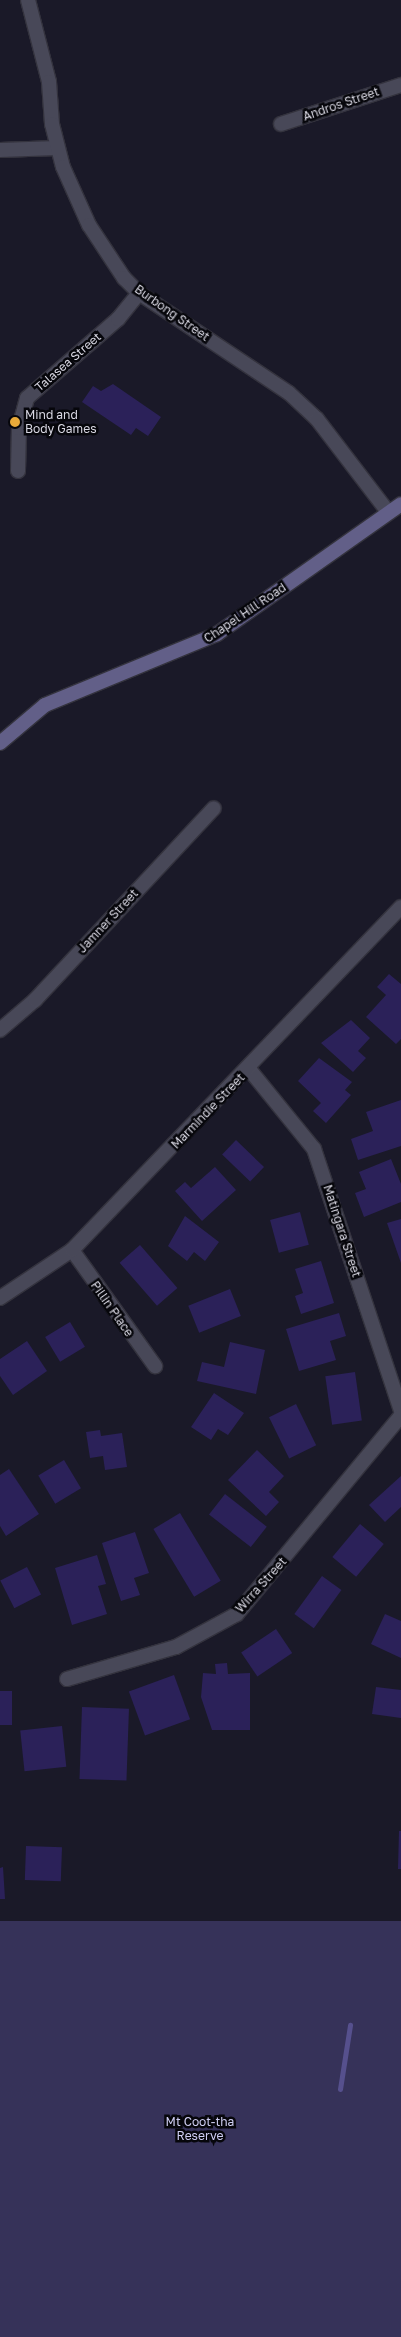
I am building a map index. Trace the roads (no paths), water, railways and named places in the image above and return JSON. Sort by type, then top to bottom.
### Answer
[{"type":"main road","name":"Chapel Hill Road","points":[[0,743],[45,705],[191,648],[217,634],[401,504]]},
{"type":"street","name":"Burbong Street","points":[[28,0],[49,82],[57,148],[89,225],[139,293],[289,393],[317,419],[388,512]]},
{"type":"street","name":"Andros Street","points":[[281,124],[401,85]]},
{"type":"street","points":[[0,150],[57,148]]},
{"type":"street","name":"Talasea Street","points":[[18,471],[19,428],[27,398],[118,318],[139,293]]},
{"type":"street","name":"Jamner Street","points":[[0,1030],[35,1000],[214,808]]},
{"type":"street","name":"Marmindie Street","points":[[0,1298],[72,1250],[249,1069],[401,907]]},
{"type":"street","name":"Matingara Street","points":[[249,1069],[314,1149],[401,1412]]},
{"type":"street","name":"Pillin Place","points":[[72,1250],[155,1366]]},
{"type":"street","name":"Wirra Street","points":[[67,1679],[176,1647],[237,1614],[401,1416]]},
{"type":"waterway","points":[[340,2089],[350,2025]]},
{"type":"place","name":"Mind and Body Games","points":[[15,422]]},
{"type":"park label","name":"Mt Coot-tha Reserve","points":[[200,2129]]}]
